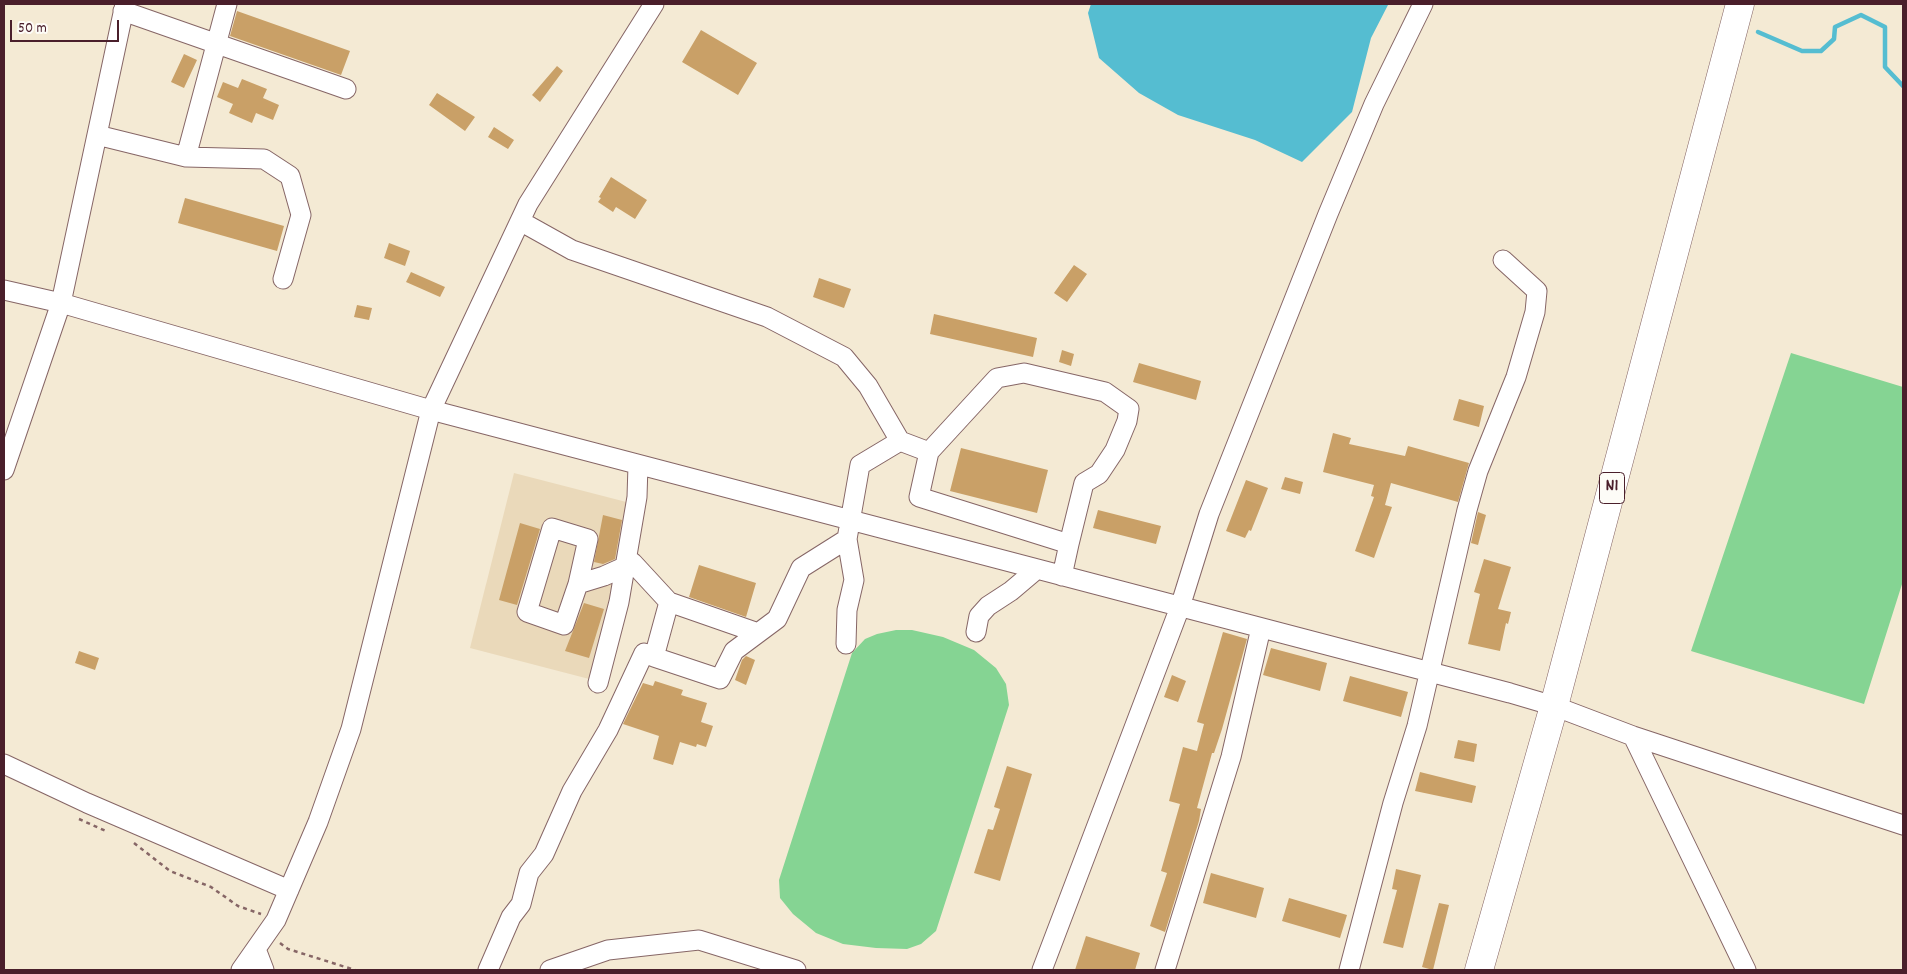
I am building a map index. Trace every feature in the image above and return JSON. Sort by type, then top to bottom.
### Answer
[{"type":"highway","name":"N1","points":[[1480,970],[1554,706],[1740,4]]},
{"type":"street","points":[[186,157],[227,4]]},
{"type":"street","points":[[241,970],[266,934],[289,890],[318,822],[351,729],[431,410],[528,204],[654,4]]},
{"type":"street","points":[[1042,970],[1180,607],[1209,514],[1324,223],[1374,104],[1423,4]]},
{"type":"street","points":[[4,470],[60,303],[124,7],[216,43],[346,89]]},
{"type":"street","points":[[97,135],[186,157],[264,159],[290,176],[301,215],[283,279]]},
{"type":"street","points":[[520,221],[572,250],[767,317],[844,358],[868,386],[900,441],[929,452]]},
{"type":"street","points":[[1349,970],[1393,803],[1417,726],[1478,471],[1516,376],[1535,312],[1538,291],[1503,260]]},
{"type":"street","points":[[4,290],[60,303],[431,410],[1554,706],[1633,736],[1903,825]]},
{"type":"street","points":[[1062,576],[1084,483],[1099,474],[1115,450],[1127,421],[1130,408],[1105,392],[1024,373],[997,378],[929,452],[919,496],[1069,544]]},
{"type":"street","points":[[846,644],[847,610],[854,580],[847,539],[860,465],[900,441]]},
{"type":"street","points":[[598,683],[619,602],[637,498],[638,464]]},
{"type":"street","points":[[552,528],[588,539],[578,584],[564,625],[527,612],[552,528]]},
{"type":"street","points":[[488,970],[511,917],[521,904],[529,873],[544,854],[572,791],[608,730],[644,653],[720,679],[734,651],[777,619],[800,568],[847,539]]},
{"type":"street","points":[[578,584],[604,576],[633,563],[669,602],[758,633]]},
{"type":"street","points":[[976,632],[979,616],[988,606],[1037,569]]},
{"type":"street","points":[[654,657],[669,602]]},
{"type":"street","points":[[1165,970],[1231,757],[1261,628]]},
{"type":"street","points":[[1633,736],[1746,970]]},
{"type":"street","points":[[4,764],[87,803],[289,890]]},
{"type":"street","points":[[264,970],[266,934]]},
{"type":"street","points":[[550,970],[608,950],[699,940],[796,970]]},
{"type":"path","points":[[74,817],[115,834]]},
{"type":"path","points":[[131,840],[170,871],[211,887],[238,906],[266,934],[288,949],[355,970]]},
{"type":"shaded area","points":[[514,473],[638,505],[593,680],[470,648]]},
{"type":"green space","points":[[1791,353],[1903,387],[1903,581],[1864,704],[1691,651]]},
{"type":"green space","points":[[896,630],[912,630],[943,637],[974,650],[996,668],[1006,684],[1009,705],[936,931],[921,944],[907,949],[843,944],[816,933],[793,914],[780,898],[779,880],[852,653],[865,639]]},
{"type":"water","points":[[1091,4],[1388,5],[1371,38],[1352,112],[1302,162],[1255,140],[1178,115],[1139,93],[1099,58],[1088,13]]},
{"type":"building","points":[[237,11],[350,51],[341,75],[230,36]]},
{"type":"building","points":[[701,30],[757,63],[738,95],[682,62]]},
{"type":"building","points":[[184,54],[197,60],[184,88],[171,82]]},
{"type":"building","points":[[557,66],[563,71],[540,102],[532,95]]},
{"type":"building","points":[[242,79],[267,89],[263,98],[279,105],[273,120],[256,113],[252,123],[229,113],[233,104],[217,97],[223,82],[238,88]]},
{"type":"building","points":[[437,93],[475,117],[465,131],[429,105]]},
{"type":"building","points":[[494,127],[514,140],[508,149],[488,137]]},
{"type":"building","points":[[611,177],[647,200],[635,219],[616,207],[613,212],[598,202]]},
{"type":"building","points":[[185,198],[284,226],[277,251],[178,223]]},
{"type":"building","points":[[389,243],[410,251],[405,266],[384,258]]},
{"type":"building","points":[[1074,265],[1087,274],[1067,302],[1054,293]]},
{"type":"building","points":[[411,272],[445,287],[440,297],[406,282]]},
{"type":"building","points":[[819,278],[851,289],[844,308],[813,297]]},
{"type":"building","points":[[357,305],[372,308],[369,320],[354,317]]},
{"type":"building","points":[[934,314],[1037,338],[1033,357],[930,334]]},
{"type":"building","points":[[1062,350],[1074,354],[1071,366],[1059,362]]},
{"type":"building","points":[[1139,363],[1201,381],[1196,400],[1133,382]]},
{"type":"building","points":[[1459,399],[1484,406],[1479,427],[1453,420]]},
{"type":"building","points":[[1333,433],[1351,438],[1349,444],[1405,456],[1408,446],[1469,463],[1458,502],[1391,483],[1385,505],[1392,507],[1374,558],[1355,551],[1374,497],[1371,496],[1374,485],[1323,472]]},
{"type":"building","points":[[961,448],[1048,470],[1037,513],[950,491]]},
{"type":"building","points":[[1285,477],[1303,482],[1300,494],[1281,489]]},
{"type":"building","points":[[1246,480],[1268,488],[1251,531],[1249,530],[1245,538],[1226,531]]},
{"type":"building","points":[[1098,510],[1161,526],[1156,544],[1093,528]]},
{"type":"building","points":[[1478,512],[1486,515],[1478,545],[1471,543]]},
{"type":"building","points":[[603,515],[622,520],[615,559],[603,564],[594,562]]},
{"type":"building","points":[[520,523],[540,529],[517,605],[499,600]]},
{"type":"building","points":[[1484,559],[1511,567],[1498,609],[1511,612],[1508,624],[1506,623],[1500,651],[1468,644],[1480,594],[1474,592]]},
{"type":"building","points":[[699,565],[756,583],[746,617],[689,597]]},
{"type":"building","points":[[584,603],[604,609],[589,658],[565,651]]},
{"type":"building","points":[[1223,632],[1247,639],[1222,729],[1214,753],[1212,753],[1197,808],[1201,809],[1199,821],[1165,932],[1150,926],[1167,873],[1161,871],[1180,804],[1169,801],[1183,747],[1197,751],[1204,724],[1197,722]]},
{"type":"building","points":[[1271,648],[1327,663],[1320,691],[1263,675]]},
{"type":"building","points":[[79,651],[99,658],[95,670],[75,663]]},
{"type":"building","points":[[746,656],[755,660],[746,685],[735,680],[742,660]]},
{"type":"building","points":[[1172,675],[1186,681],[1178,702],[1164,697]]},
{"type":"building","points":[[1350,676],[1408,692],[1401,717],[1343,701]]},
{"type":"building","points":[[655,681],[683,690],[681,695],[707,703],[701,722],[713,726],[706,747],[697,744],[696,747],[680,742],[673,765],[653,759],[659,736],[623,724],[643,683],[653,686]]},
{"type":"building","points":[[1458,740],[1477,744],[1474,762],[1454,758]]},
{"type":"building","points":[[1007,766],[1032,774],[1000,881],[974,873],[988,829],[993,830],[1000,809],[994,807]]},
{"type":"building","points":[[1420,772],[1476,786],[1472,803],[1415,791]]},
{"type":"building","points":[[1396,869],[1421,875],[1403,948],[1383,943],[1397,890],[1392,889]]},
{"type":"building","points":[[1211,873],[1264,888],[1256,918],[1203,903]]},
{"type":"building","points":[[1289,898],[1347,915],[1340,938],[1282,921]]},
{"type":"building","points":[[1439,903],[1449,905],[1433,970],[1422,967]]},
{"type":"building","points":[[1086,936],[1140,953],[1135,970],[1075,970]]},
{"type":"waterway","points":[[1758,32],[1802,51],[1821,51],[1834,39],[1835,27],[1861,15],[1885,27],[1885,67],[1903,86]]}]
